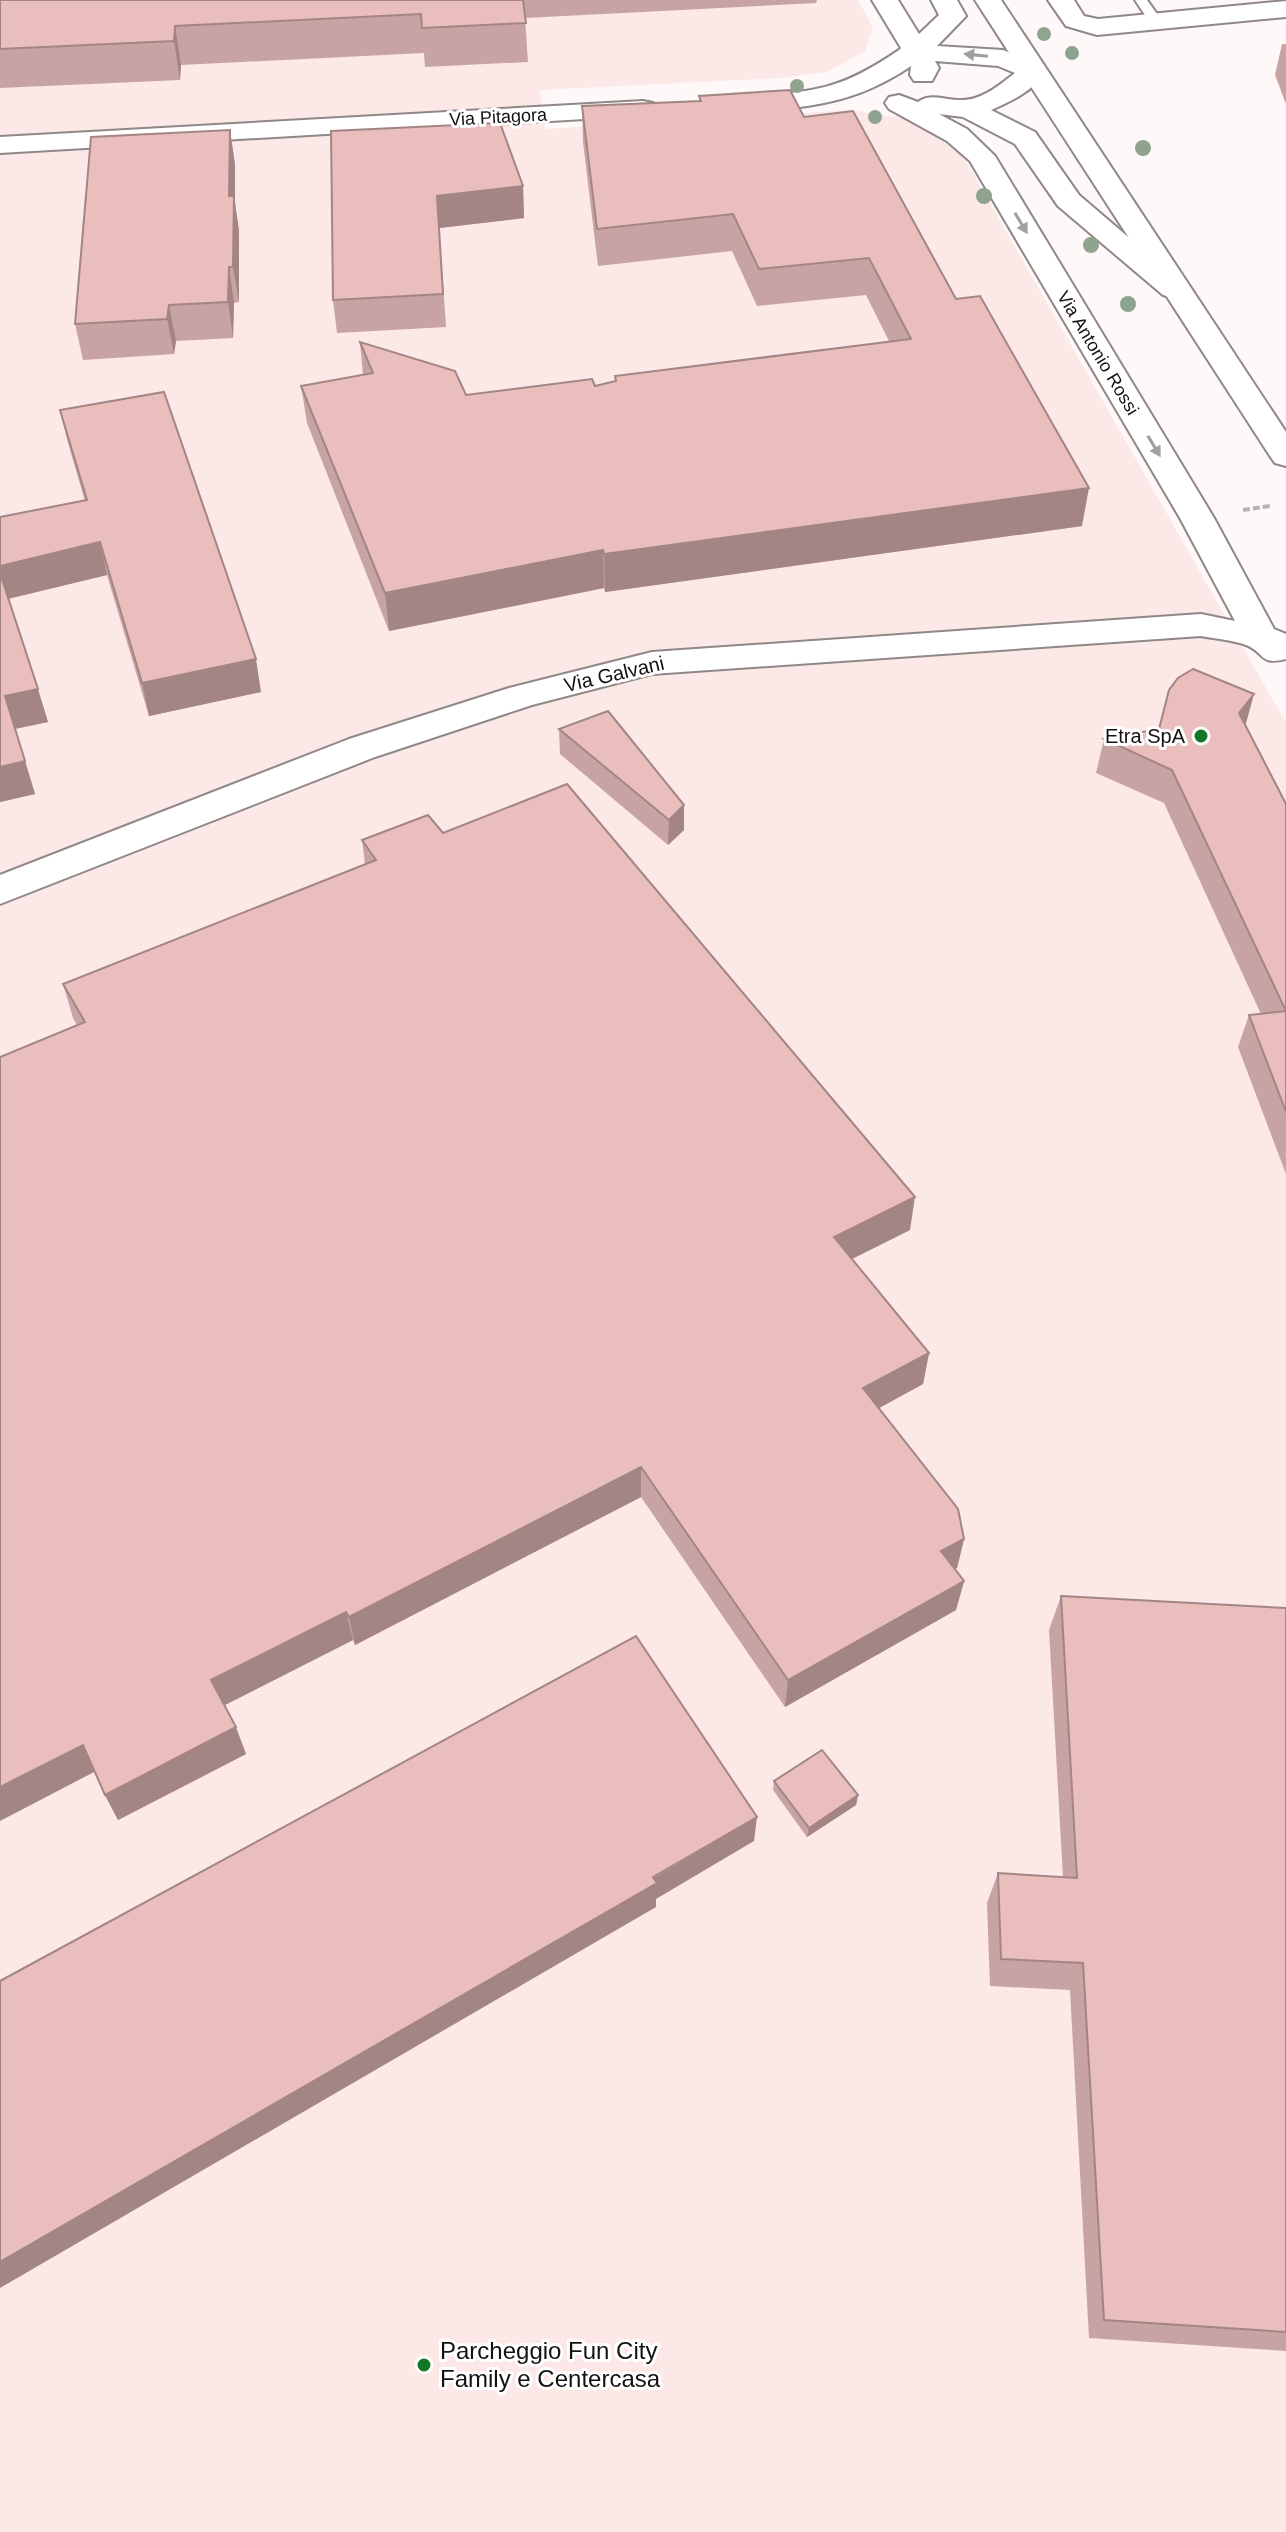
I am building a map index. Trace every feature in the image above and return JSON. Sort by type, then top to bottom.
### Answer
[{"type":"street","points":[[885,0],[926,68],[918,87],[899,103]]},
{"type":"street","points":[[816,100],[846,90],[915,52],[953,16],[944,0]]},
{"type":"street","points":[[988,0],[1286,456]]},
{"type":"street","points":[[1068,11],[1097,27],[1148,10],[1286,9]]},
{"type":"street","points":[[915,52],[1003,58],[1034,71]]},
{"type":"street","points":[[969,109],[1007,93],[1034,71]]},
{"type":"street","points":[[882,72],[899,103]]},
{"type":"street","points":[[711,105],[816,100],[969,109],[1025,138],[1044,161],[1068,200],[1174,289]]},
{"type":"street","name":"Via Antonio Rossi","points":[[899,103],[957,135],[981,156],[1197,518],[1278,638],[1286,664]]},
{"type":"street","name":"Via Pitagora","points":[[0,145],[663,108]]},
{"type":"street","name":"Via Galvani","points":[[0,890],[362,748],[522,696],[652,663],[1201,625],[1278,638]]},
{"type":"shaded area","points":[[0,0],[858,0],[873,28],[865,51],[827,72],[779,78],[540,90],[545,129],[851,110],[914,120],[964,157],[1286,723],[1286,2532],[0,2532]]},
{"type":"building","points":[[0,0],[523,0],[526,23],[422,28],[421,14],[175,26],[174,41],[0,49]]},
{"type":"building","points":[[790,90],[804,117],[853,111],[956,299],[980,296],[1089,488],[604,554],[603,550],[385,593],[301,386],[373,373],[360,342],[455,371],[466,395],[592,379],[595,386],[616,381],[615,376],[911,339],[869,258],[759,269],[733,214],[597,229],[582,106],[701,101],[699,96]]},
{"type":"building","points":[[500,123],[523,186],[437,196],[443,294],[333,300],[331,131]]},
{"type":"building","points":[[230,130],[229,196],[234,196],[233,267],[229,267],[228,302],[169,305],[167,319],[75,324],[91,137]]},
{"type":"building","points":[[164,392],[256,659],[142,683],[100,542],[0,566],[0,517],[87,500],[60,410]]},
{"type":"building","points":[[0,573],[38,689],[5,696],[25,761],[0,767]]},
{"type":"building","points":[[1193,669],[1254,694],[1239,713],[1286,804],[1286,1011],[1172,770],[1104,739],[1159,729],[1169,690],[1178,678]]},
{"type":"building","points":[[608,711],[684,805],[669,820],[559,729]]},
{"type":"building","points":[[567,784],[915,1197],[834,1237],[929,1353],[863,1388],[958,1509],[964,1539],[941,1551],[964,1581],[788,1680],[641,1467],[349,1617],[346,1612],[211,1680],[236,1727],[105,1795],[83,1745],[0,1787],[0,1057],[85,1022],[63,984],[376,860],[362,840],[428,815],[443,833]]},
{"type":"building","points":[[1286,1011],[1286,1112],[1249,1015]]},
{"type":"building","points":[[1061,1596],[1286,1608],[1286,2332],[1104,2320],[1083,1963],[1001,1959],[998,1873],[1077,1878]]},
{"type":"building","points":[[636,1636],[757,1817],[653,1877],[657,1883],[0,2262],[0,1981]]},
{"type":"building","points":[[822,1750],[858,1795],[809,1828],[774,1781]]},
{"type":"place","name":"Etra SpA","points":[[1201,736]]},
{"type":"place","name":"Parcheggio Fun City Family e Centercasa","points":[[424,2365]]}]
